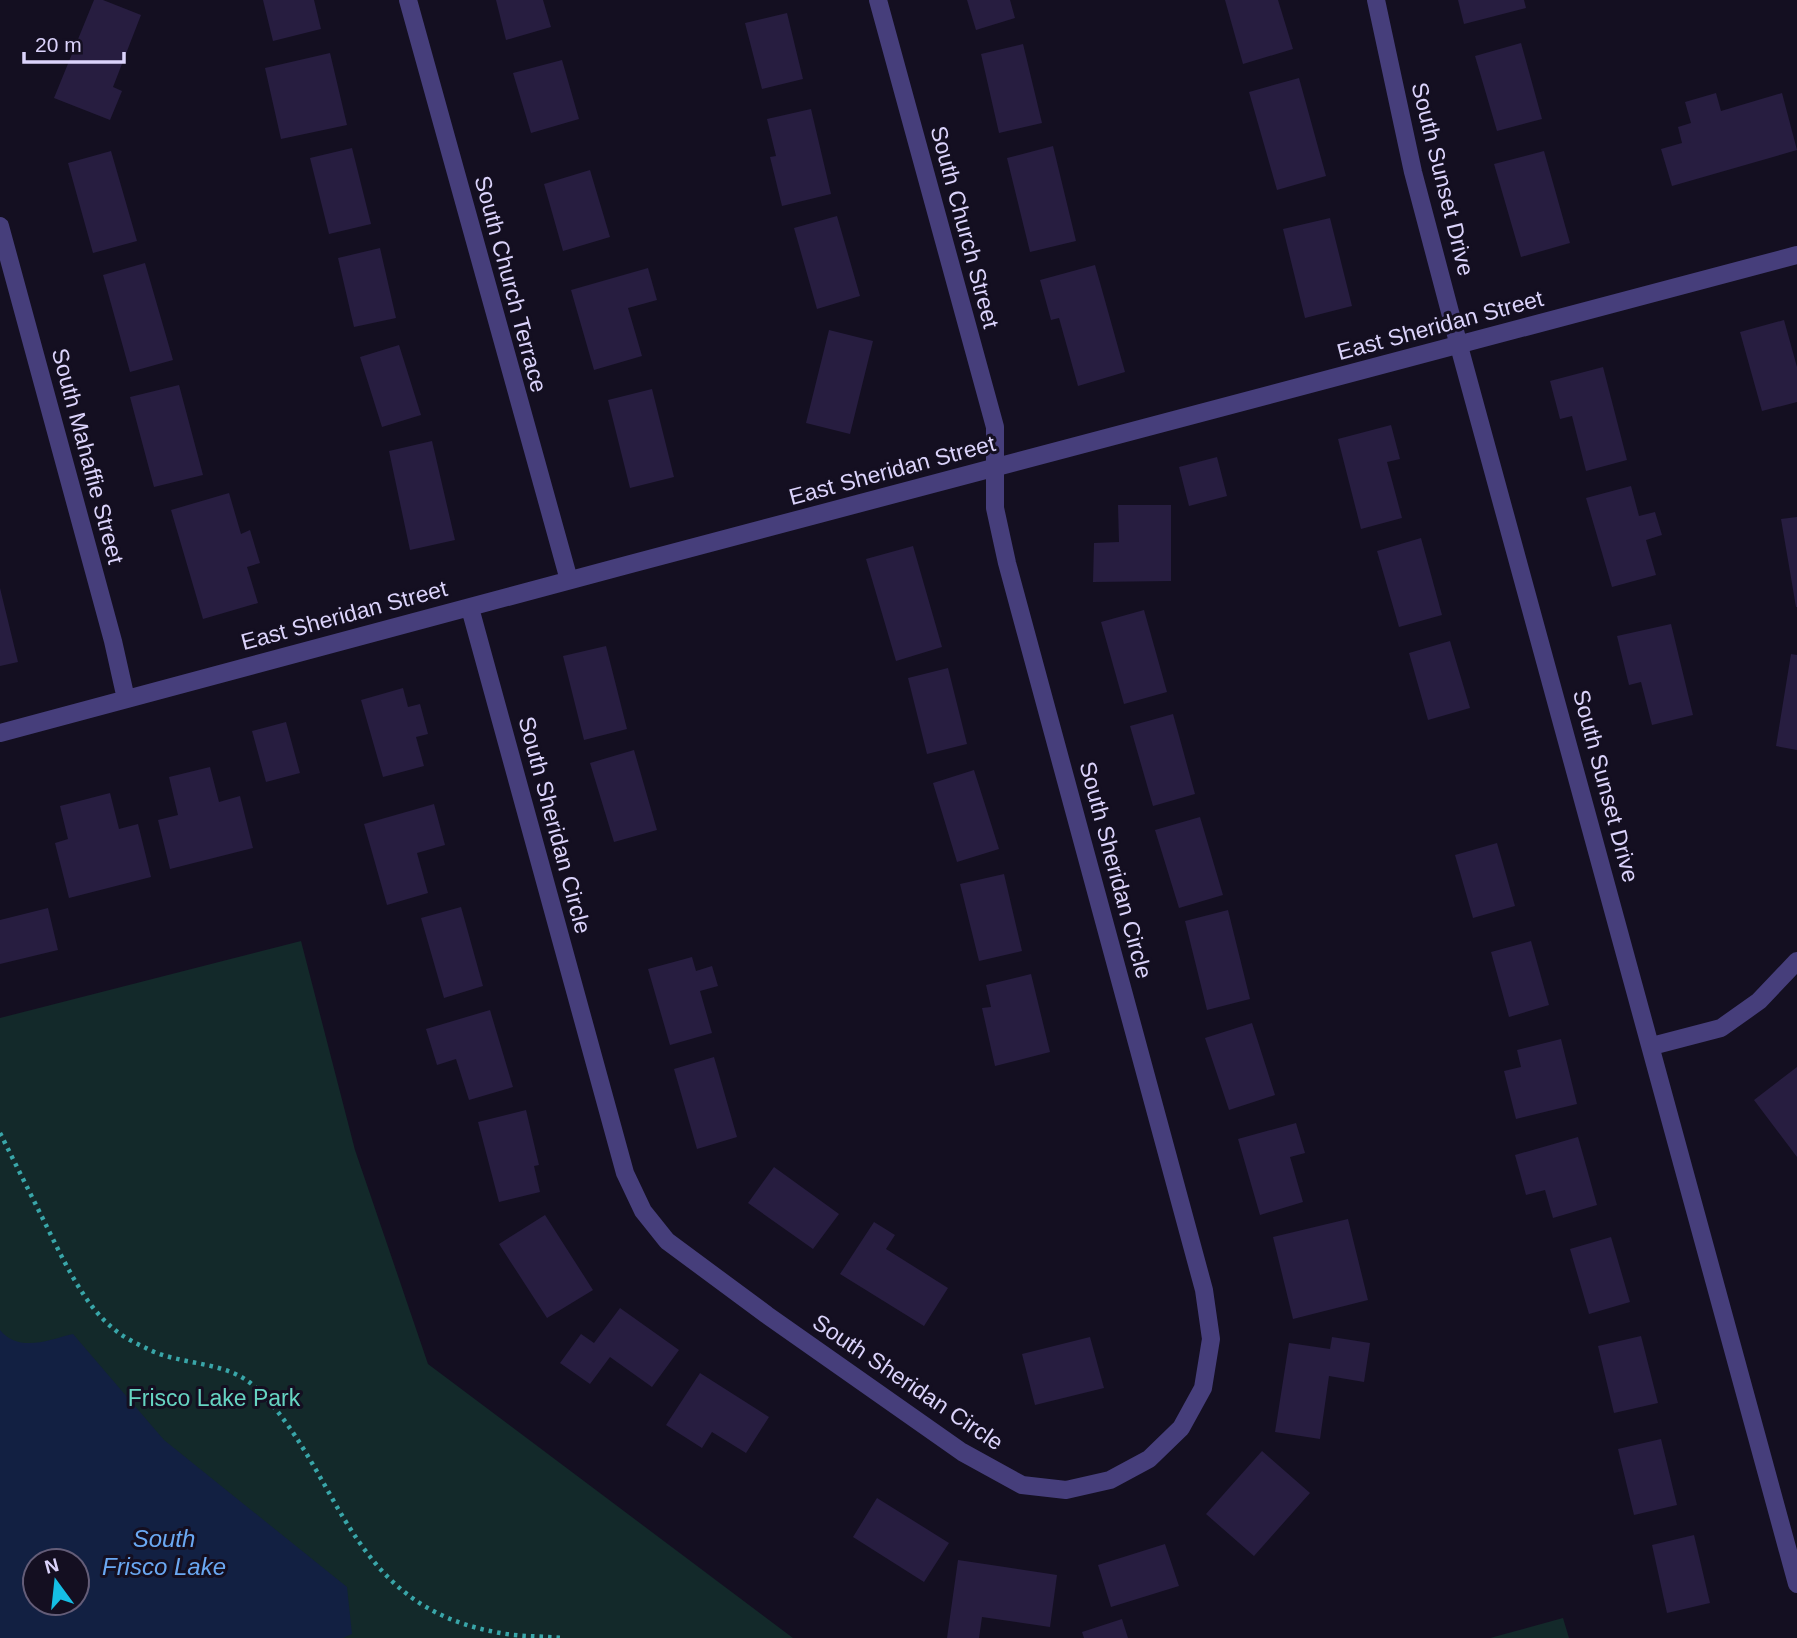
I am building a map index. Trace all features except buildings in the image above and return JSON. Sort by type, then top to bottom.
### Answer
[{"type":"street","name":"South Church Terrace","points":[[408,0],[569,580]]},
{"type":"street","name":"South Church Street","points":[[878,0],[995,427],[995,469]]},
{"type":"street","name":"South Sunset Drive","points":[[1376,0],[1413,172],[1459,346],[1652,1046],[1790,1527],[1797,1584]]},
{"type":"street","name":"South Mahaffie Street","points":[[0,226],[126,699]]},
{"type":"street","name":"East Sheridan Street","points":[[0,733],[1797,255]]},
{"type":"street","name":"South Sheridan Circle","points":[[470,608],[625,1173],[643,1211],[667,1241],[962,1452],[1022,1485],[1066,1490],[1110,1480],[1149,1459],[1181,1428],[1203,1388],[1211,1339],[1204,1290],[1007,562],[995,508],[995,469]]},
{"type":"street","points":[[1652,1046],[1721,1028],[1759,1002],[1797,961]]},
{"type":"path","points":[[0,1133],[64,1261],[85,1297],[113,1329],[148,1350],[235,1373],[253,1385],[278,1412],[304,1448],[348,1527],[373,1563],[399,1588],[424,1607],[462,1624],[497,1633],[564,1638]]},
{"type":"green space","name":"Frisco Lake Park","points":[[301,941],[355,1150],[428,1364],[793,1638],[0,1638],[0,1018]]},
{"type":"green space","points":[[1563,1618],[1569,1638],[1490,1638]]},
{"type":"water","name":"South Frisco Lake","points":[[0,1330],[8,1337],[25,1343],[73,1334],[164,1440],[347,1587],[352,1634],[343,1638],[0,1638]]}]
